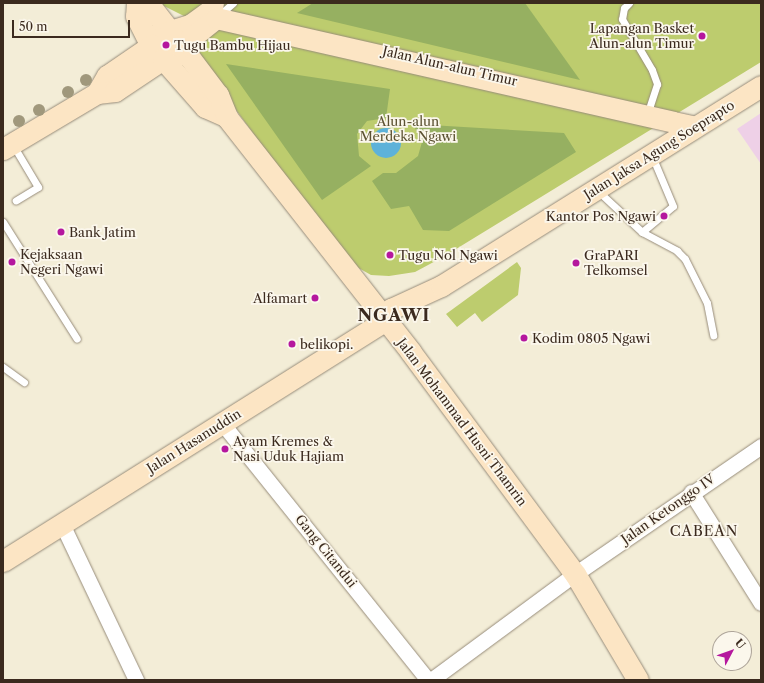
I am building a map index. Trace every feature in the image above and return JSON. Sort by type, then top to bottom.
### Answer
[{"type":"main road","name":"Jalan Mohammad Husni Thamrin","points":[[137,3],[136,16],[157,52],[204,107],[227,117]]},
{"type":"main road","name":"Jalan Mohammad Husni Thamrin","points":[[148,3],[218,95],[227,117],[380,323],[575,574],[638,680]]},
{"type":"main road","points":[[8,146],[97,93],[107,76],[157,52],[159,33],[175,39],[215,10],[646,116],[690,130]]},
{"type":"main road","name":"Jalan Jaksa Agung Soeprapto","points":[[380,323],[392,323],[398,321],[434,290],[761,86]]},
{"type":"main road","name":"Jalan Hasanuddin","points":[[3,561],[380,323]]},
{"type":"street","name":"Gang Citandui","points":[[222,423],[430,680]]},
{"type":"street","name":"Jalan Ketonggo IV","points":[[430,680],[575,574],[691,492],[761,446]]},
{"type":"street","points":[[691,492],[761,603]]},
{"type":"street","points":[[62,524],[136,680]]},
{"type":"lane","points":[[629,3],[624,8],[622,19],[652,70],[657,84],[646,116]]},
{"type":"lane","name":"Jalan Alun-alun Timur","points":[[215,10],[690,130]]},
{"type":"lane","points":[[8,146],[38,187],[16,200]]},
{"type":"lane","points":[[642,232],[673,206],[651,154]]},
{"type":"lane","points":[[596,189],[642,232],[677,251],[685,259],[707,303],[713,335]]},
{"type":"lane","points":[[3,222],[77,340]]},
{"type":"lane","points":[[3,366],[24,382]]},
{"type":"shaded area","points":[[761,113],[761,164],[737,129]]},
{"type":"green space","name":"Alun-alun Merdeka Ngawi","points":[[158,3],[761,3],[761,62],[443,257],[415,272],[389,276],[371,275],[355,266],[341,253],[203,65],[199,49],[200,40],[184,16]]},
{"type":"green space","points":[[313,3],[525,3],[580,80],[297,13]]},
{"type":"green space","points":[[226,64],[390,89],[386,118],[367,121],[357,134],[359,156],[371,166],[322,200]]},
{"type":"green space","points":[[413,124],[564,133],[576,152],[449,231],[423,230],[409,206],[391,209],[372,181],[383,173],[396,173],[418,156],[422,142]]},
{"type":"green space","points":[[517,262],[521,268],[518,295],[482,322],[475,313],[457,327],[446,314]]},
{"type":"water","points":[[386,128],[397,132],[401,143],[397,154],[386,158],[375,154],[371,143],[375,132]]},
{"type":"place","name":"Lapangan Basket Alun-alun Timur","points":[[702,36]]},
{"type":"place","name":"Tugu Bambu Hijau","points":[[166,45]]},
{"type":"place","name":"Kantor Pos Ngawi","points":[[664,216]]},
{"type":"place","name":"Bank Jatim","points":[[61,232]]},
{"type":"place","name":"Tugu Nol Ngawi","points":[[390,255]]},
{"type":"place","name":"Kejaksaan Negeri Ngawi","points":[[12,262]]},
{"type":"place","name":"GraPARI Telkomsel","points":[[576,263]]},
{"type":"place","name":"Alfamart","points":[[315,298]]},
{"type":"place","name":"Kodim 0805 Ngawi","points":[[524,338]]},
{"type":"place","name":"belikopi.","points":[[292,344]]},
{"type":"place","name":"Ayam Kremes & Nasi Uduk Hajiam","points":[[225,449]]},
{"type":"district","name":"NGAWI","points":[[394,316]]},
{"type":"district","name":"CABEAN","points":[[704,531]]}]
